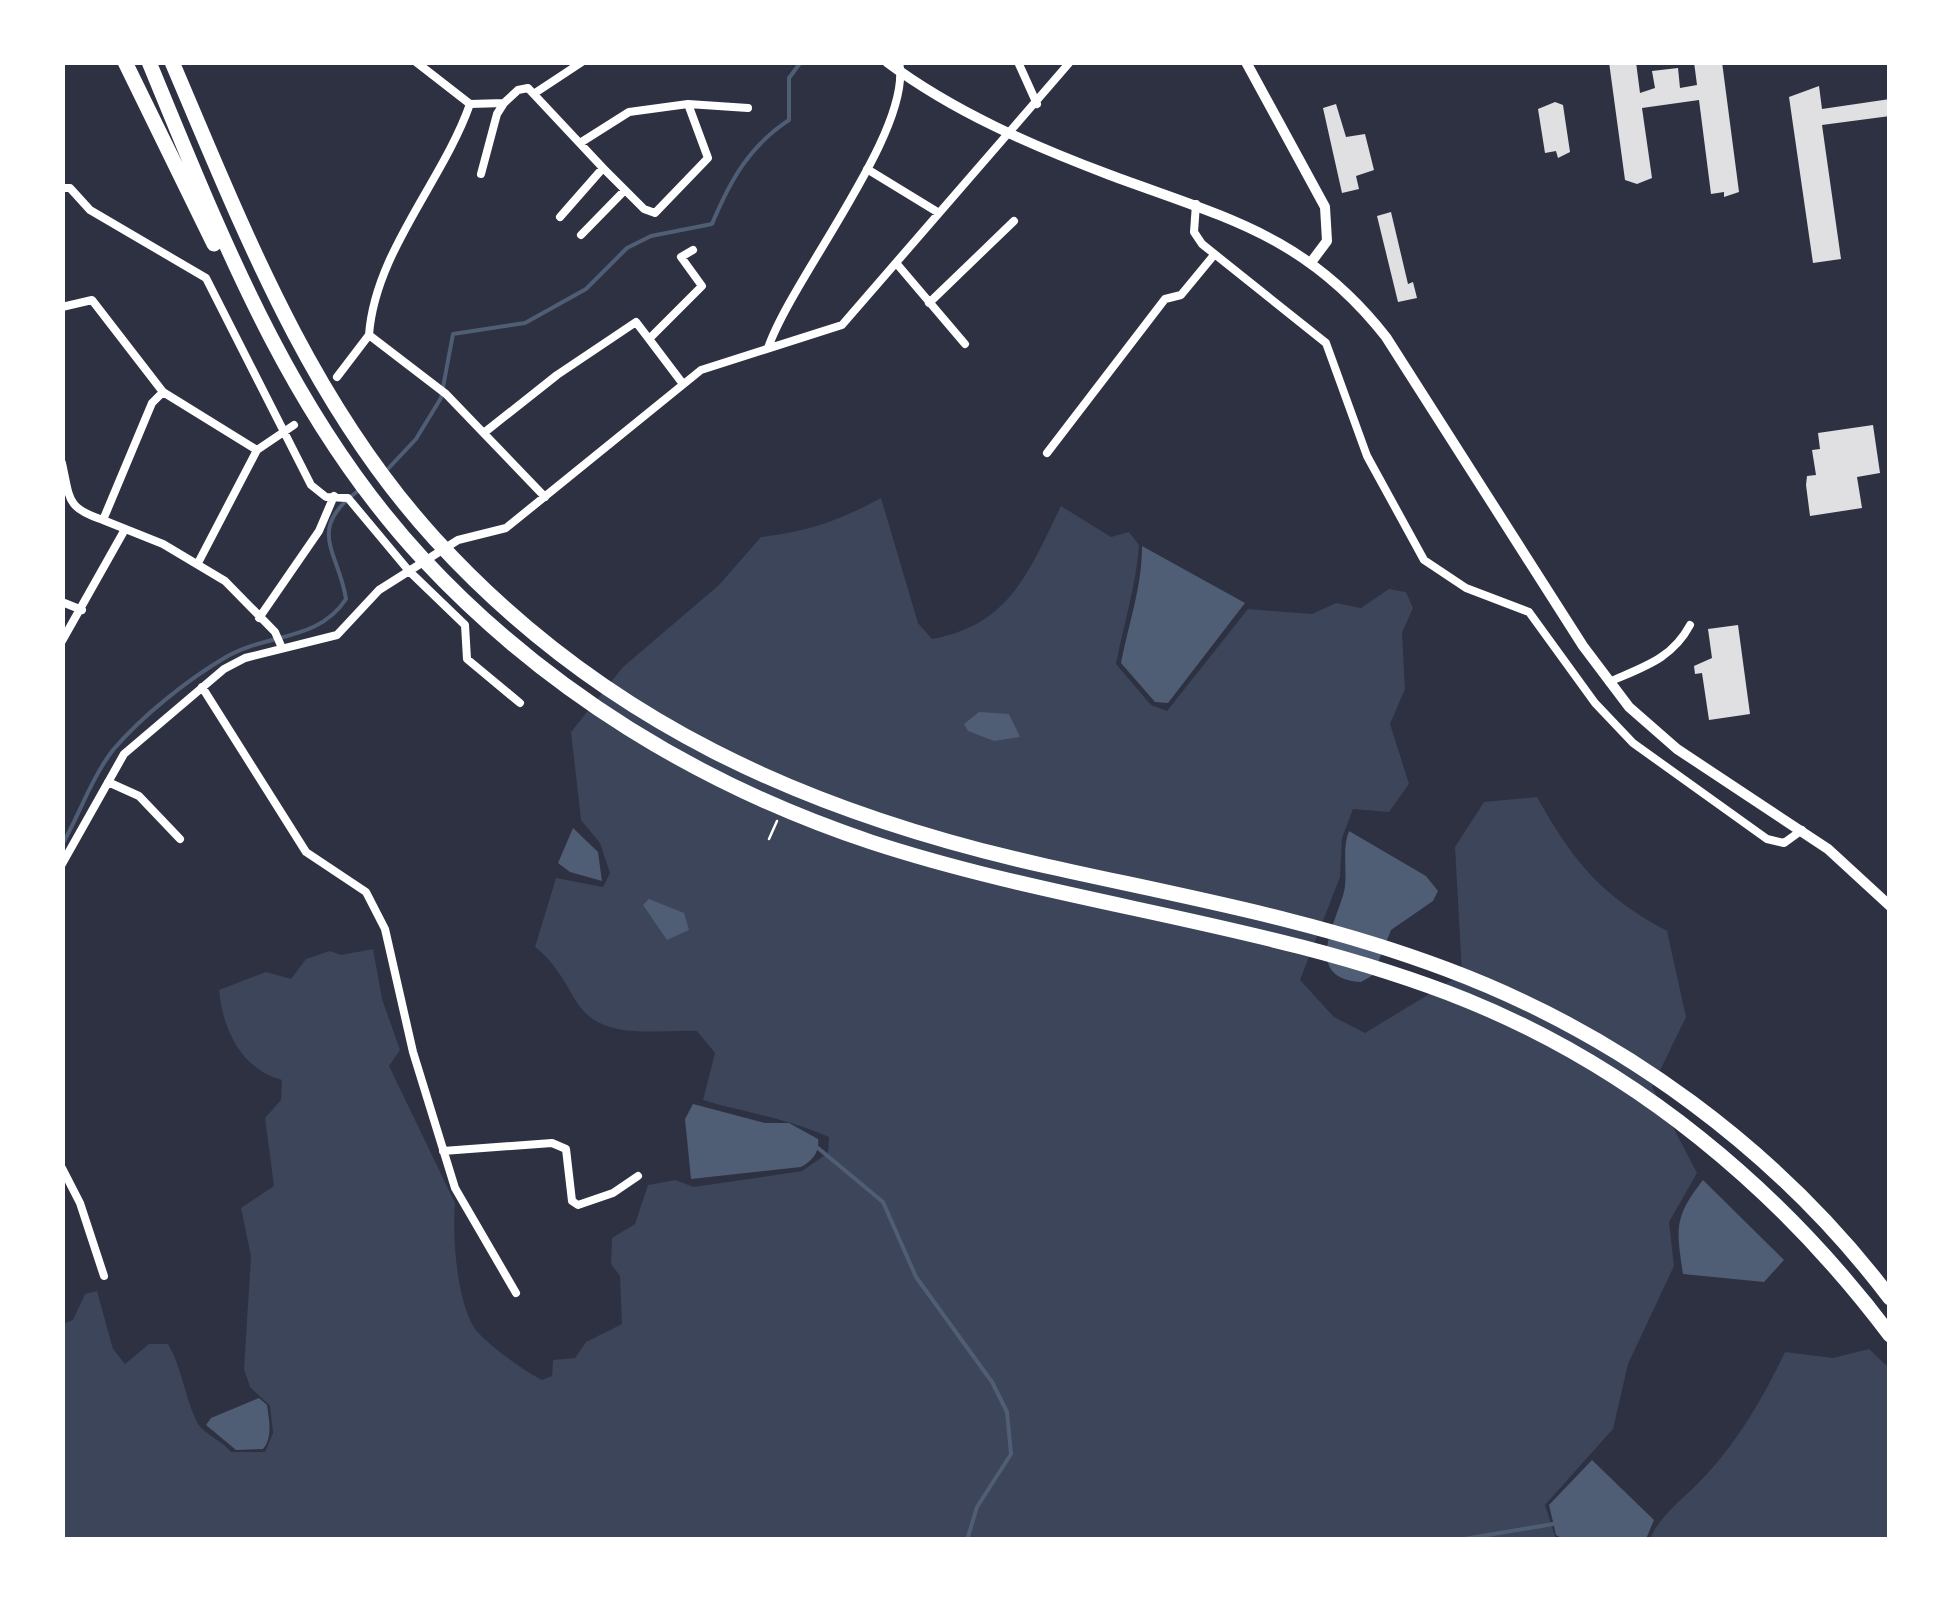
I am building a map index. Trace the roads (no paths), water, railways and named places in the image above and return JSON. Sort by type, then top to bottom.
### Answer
[{"type":"highway","points":[[125,62],[241,298],[356,477],[419,555],[491,626],[633,732],[721,782],[796,815],[951,865],[1308,948],[1396,975],[1530,1029],[1669,1114],[1760,1188],[1826,1256],[1890,1335]]},
{"type":"highway","points":[[150,62],[235,268],[290,378]]},
{"type":"highway","points":[[172,62],[294,337],[373,463],[436,540],[557,654],[645,716],[800,794],[956,844],[1314,928],[1402,953],[1552,1017],[1654,1076],[1781,1177],[1890,1298]]},
{"type":"highway","points":[[183,62],[207,144]]},
{"type":"street","points":[[416,62],[470,104],[504,103]]},
{"type":"street","points":[[535,93],[582,62]]},
{"type":"street","points":[[887,62],[1010,134],[1196,204],[1262,232],[1312,261],[1361,306],[1386,338],[1608,682],[1676,749],[1802,830],[1887,900]]},
{"type":"street","points":[[1018,62],[1037,104]]},
{"type":"street","points":[[62,864],[124,754],[202,688],[245,658],[337,634],[378,590],[458,540],[506,528],[701,370],[842,324],[1070,62]]},
{"type":"street","points":[[1246,62],[1325,207],[1327,241],[1312,261]]},
{"type":"street","points":[[768,348],[867,169],[898,100],[900,68]]},
{"type":"street","points":[[481,174],[497,114],[523,87],[535,93],[624,190],[655,213],[708,158],[688,104]]},
{"type":"street","points":[[337,376],[369,335],[376,298],[389,267],[470,104]]},
{"type":"street","points":[[580,143],[629,112],[688,104],[748,108]]},
{"type":"street","points":[[560,217],[604,168]]},
{"type":"street","points":[[867,169],[939,213]]},
{"type":"street","points":[[62,188],[70,188],[90,210],[206,278],[311,485],[320,495],[348,498],[410,571],[465,625],[468,633],[464,648],[472,665],[520,702]]},
{"type":"street","points":[[581,235],[624,190]]},
{"type":"street","points":[[1196,204],[1194,232],[1214,255],[1332,352],[1368,456],[1424,560],[1466,588],[1529,612],[1595,703],[1657,761],[1767,839],[1784,843],[1802,830]]},
{"type":"street","points":[[929,303],[1014,221]]},
{"type":"street","points":[[649,339],[702,286],[681,258],[693,250]]},
{"type":"street","points":[[1046,453],[1164,300],[1181,295],[1214,255]]},
{"type":"street","points":[[897,264],[965,344]]},
{"type":"street","points":[[62,307],[92,300],[163,392],[257,450]]},
{"type":"street","points":[[485,432],[558,374],[636,322],[683,384]]},
{"type":"street","points":[[369,335],[443,391],[545,497]]},
{"type":"street","points":[[102,520],[152,403],[163,392]]},
{"type":"street","points":[[198,563],[257,450],[294,425]]},
{"type":"street","points":[[62,463],[70,501],[77,512],[163,544],[198,563],[224,581],[276,632],[282,646]]},
{"type":"street","points":[[259,618],[318,532],[334,496]]},
{"type":"street","points":[[62,640],[124,531]]},
{"type":"street","points":[[62,602],[82,610]]},
{"type":"street","points":[[1608,682],[1666,657],[1680,644],[1690,624]]},
{"type":"street","points":[[202,688],[306,852],[366,892],[386,929],[413,1052],[456,1188],[516,1293]]},
{"type":"street","points":[[108,782],[139,796],[180,839]]},
{"type":"street","points":[[443,1151],[552,1143],[566,1149],[572,1201],[578,1205],[613,1194],[638,1176]]},
{"type":"street","points":[[62,1168],[80,1203],[104,1276]]},
{"type":"waterway","points":[[386,471],[416,439],[441,398],[453,334],[525,323],[586,289],[627,248],[651,236],[712,224],[742,166],[763,141],[789,120],[789,78],[801,62]]},
{"type":"waterway","points":[[62,845],[105,761],[151,712],[226,657],[307,630],[334,613],[346,599],[329,530],[342,505],[358,491]]},
{"type":"waterway","points":[[818,1148],[883,1202],[916,1277],[992,1382],[1007,1412],[1011,1454],[977,1507],[967,1540]]},
{"type":"waterway","points":[[1458,1540],[1553,1524]]}]
